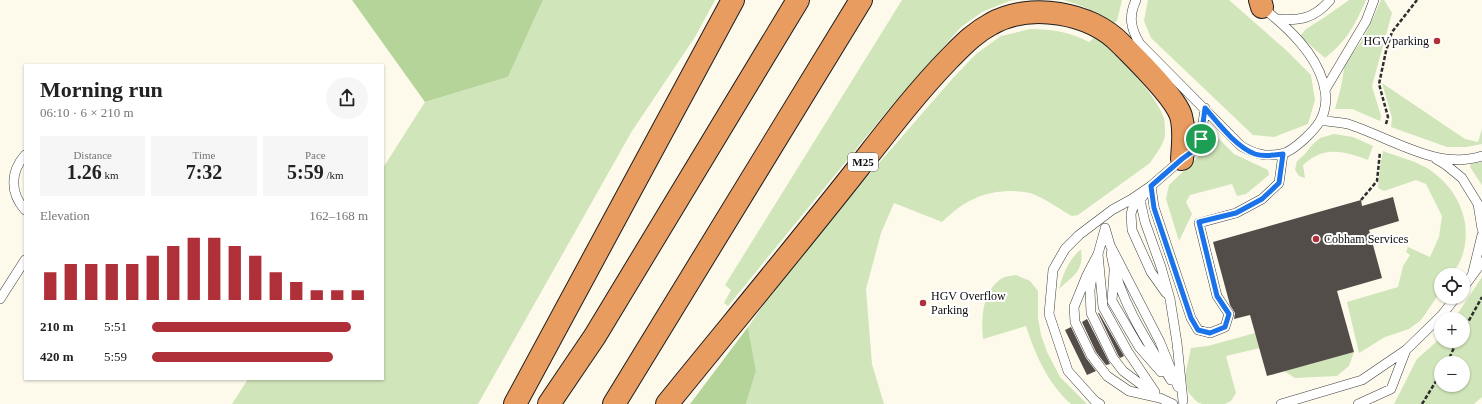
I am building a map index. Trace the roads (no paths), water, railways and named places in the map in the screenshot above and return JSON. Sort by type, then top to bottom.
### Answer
[{"type":"highway","points":[[515,404],[733,0]]},
{"type":"highway","points":[[549,404],[595,336],[798,0]]},
{"type":"highway","points":[[614,404],[861,0]]},
{"type":"highway","name":"M25","points":[[667,404],[927,82],[970,38],[992,23],[1004,17],[1019,13],[1043,12],[1070,17],[1089,23],[1107,32],[1131,54],[1174,102],[1180,115],[1184,131],[1182,159]]},
{"type":"lane","points":[[1136,0],[1131,19],[1133,32],[1140,44],[1241,146],[1255,154],[1283,154],[1300,143],[1321,120],[1326,99],[1325,90],[1314,61],[1295,37],[1262,7]]},
{"type":"lane","points":[[1262,7],[1292,20],[1304,19],[1316,13],[1330,0]]},
{"type":"lane","points":[[1325,90],[1366,21],[1374,0]]},
{"type":"lane","points":[[1100,404],[1095,401],[1068,370],[1049,314],[1053,270],[1065,249],[1079,235],[1112,210],[1136,197],[1151,186],[1193,151],[1201,139],[1205,108]]},
{"type":"lane","points":[[1321,120],[1346,124],[1429,156],[1446,165],[1462,178],[1478,204],[1482,229]]},
{"type":"lane","points":[[1151,186],[1154,208],[1191,318],[1198,330],[1210,333],[1225,327],[1229,314],[1217,296],[1199,222],[1236,213],[1262,199],[1279,183],[1283,154]]},
{"type":"lane","points":[[1429,156],[1453,160],[1482,156]]},
{"type":"lane","points":[[24,157],[16,168],[13,181],[16,195],[24,208]]},
{"type":"lane","points":[[1151,186],[1140,200],[1145,222],[1161,267],[1170,300],[1184,401]]},
{"type":"lane","points":[[1136,197],[1131,214],[1132,230],[1151,272],[1170,300]]},
{"type":"lane","points":[[1112,210],[1107,218],[1096,257],[1074,307],[1075,322],[1091,355],[1107,376],[1128,391],[1160,398]]},
{"type":"lane","points":[[1105,229],[1110,244],[1160,342],[1184,401]]},
{"type":"lane","points":[[1472,276],[1482,235]]},
{"type":"lane","points":[[1110,244],[1114,270],[1112,301],[1139,347],[1184,401]]},
{"type":"lane","points":[[1096,257],[1090,290],[1091,313],[1113,358],[1123,371],[1160,398],[1173,404]]},
{"type":"lane","points":[[1096,257],[1103,307],[1128,352],[1160,398]]},
{"type":"lane","points":[[0,299],[24,262]]},
{"type":"lane","points":[[1470,279],[1482,262]]},
{"type":"lane","points":[[1114,270],[1123,293],[1145,339],[1184,401]]},
{"type":"lane","points":[[1281,404],[1362,380],[1406,350],[1442,316],[1451,304]]},
{"type":"lane","points":[[1358,404],[1391,389],[1406,350]]},
{"type":"place","name":"HGV parking","points":[[1437,41]]},
{"type":"place","name":"Cobham Services","points":[[1316,239]]},
{"type":"place","name":"HGV Overflow Parking","points":[[923,303]]}]
